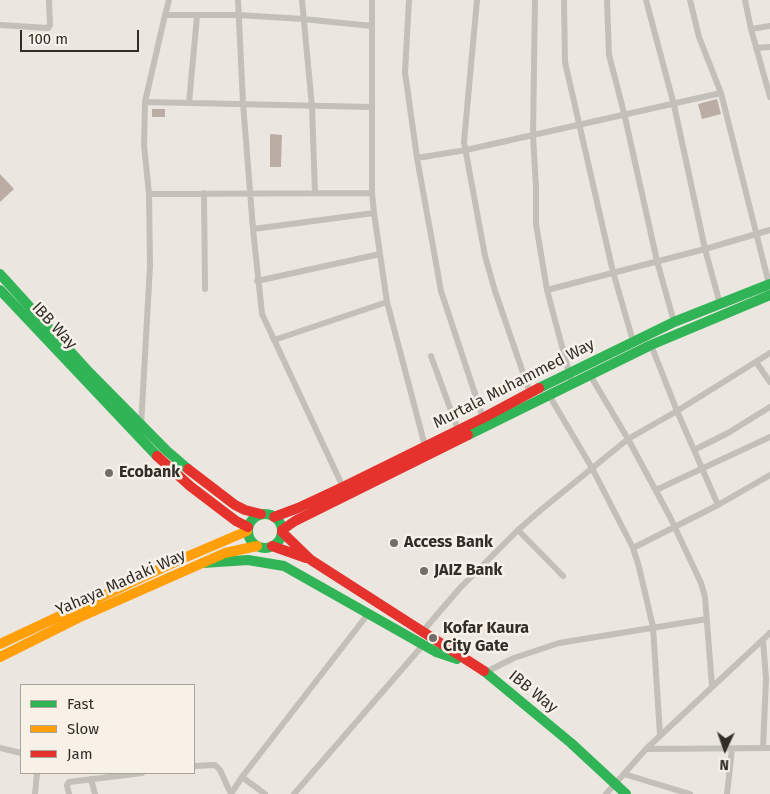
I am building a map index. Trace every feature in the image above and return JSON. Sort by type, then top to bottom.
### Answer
[{"type":"main road","points":[[0,274],[88,377],[110,409],[146,446],[190,486],[247,529],[249,538],[257,546],[266,548],[272,546],[280,538],[281,525],[274,517],[268,514],[245,510],[235,505],[197,477],[88,377]]},
{"type":"main road","name":"IBB Way","points":[[0,290],[88,377]]},
{"type":"main road","name":"Murtala Muhammed Way","points":[[274,517],[298,508],[483,418],[632,341],[720,304],[769,293]]},
{"type":"main road","name":"Murtala Muhammed Way","points":[[282,531],[295,522],[651,344],[769,293]]},
{"type":"main road","points":[[247,529],[254,518],[261,514]]},
{"type":"main road","name":"Yahaya Madaki Way","points":[[0,644],[61,620],[247,529]]},
{"type":"main road","name":"IBB Way","points":[[282,531],[311,560]]},
{"type":"main road","name":"Yahaya Madaki Way","points":[[76,613],[234,550],[257,546]]},
{"type":"main road","name":"IBB Way","points":[[272,546],[311,560],[486,672],[531,708],[626,794]]},
{"type":"main road","points":[[203,563],[248,560],[284,566],[436,652],[471,663]]},
{"type":"main road","name":"Yahaya Madaki Way","points":[[0,657],[61,620]]},
{"type":"street","points":[[0,25],[48,28],[50,25],[49,0]]},
{"type":"street","points":[[141,426],[150,266],[149,194],[144,145],[145,102],[169,0]]},
{"type":"street","points":[[238,0],[243,103],[262,314],[343,486]]},
{"type":"street","points":[[302,0],[312,107],[315,193]]},
{"type":"street","points":[[372,0],[372,193],[374,213],[387,302],[425,446]]},
{"type":"street","points":[[408,0],[405,72],[417,158],[441,291],[483,418]]},
{"type":"street","points":[[477,0],[464,132],[470,182],[485,256],[530,393]]},
{"type":"street","points":[[535,0],[533,135],[536,224],[547,290],[572,384]]},
{"type":"street","points":[[564,0],[565,62],[613,272],[632,341]]},
{"type":"street","points":[[607,0],[609,55],[657,261],[674,322]]},
{"type":"street","points":[[646,0],[674,104],[705,249],[720,304]]},
{"type":"street","points":[[690,0],[699,38],[720,93],[757,234],[769,293]]},
{"type":"street","points":[[745,0],[770,97]]},
{"type":"street","points":[[165,15],[303,19],[372,26]]},
{"type":"street","points":[[189,103],[197,16]]},
{"type":"street","points":[[751,29],[770,26]]},
{"type":"street","points":[[756,48],[770,47]]},
{"type":"street","points":[[417,158],[466,150],[624,113],[720,93]]},
{"type":"street","points":[[145,102],[372,107]]},
{"type":"street","points":[[204,193],[205,289]]},
{"type":"street","points":[[149,194],[372,193]]},
{"type":"street","points":[[253,229],[374,213]]},
{"type":"street","points":[[547,290],[770,230]]},
{"type":"street","points":[[258,281],[380,254]]},
{"type":"street","points":[[274,340],[387,302]]},
{"type":"street","points":[[651,344],[676,411],[718,505]]},
{"type":"street","points":[[423,631],[460,588],[518,530],[628,439],[770,353]]},
{"type":"street","points":[[432,356],[458,430]]},
{"type":"street","points":[[756,362],[770,382]]},
{"type":"street","points":[[590,375],[656,490],[701,583],[705,598],[712,686]]},
{"type":"street","points":[[549,395],[592,468],[632,548],[639,568],[653,627],[660,735]]},
{"type":"street","points":[[694,450],[770,407]]},
{"type":"street","points":[[656,490],[770,437]]},
{"type":"street","points":[[632,548],[718,505],[770,475]]},
{"type":"street","points":[[518,530],[563,576]]},
{"type":"street","points":[[195,766],[215,765],[220,770],[231,794],[242,777],[368,614]]},
{"type":"street","points":[[486,672],[514,658],[559,643],[707,619]]},
{"type":"street","points":[[606,794],[660,735],[770,633]]},
{"type":"street","points":[[646,749],[766,748],[766,679],[762,640]]},
{"type":"street","points":[[294,794],[423,645]]},
{"type":"street","points":[[0,748],[20,753]]},
{"type":"street","points":[[727,794],[732,748]]},
{"type":"street","points":[[35,794],[37,774]]},
{"type":"street","points":[[69,794],[67,785],[69,782],[134,774]]},
{"type":"street","points":[[624,774],[690,794]]},
{"type":"street","points":[[242,777],[265,794]]},
{"type":"street","points":[[92,779],[95,794]]},
{"type":"building","points":[[717,99],[721,114],[702,119],[698,104]]},
{"type":"building","points":[[152,109],[165,109],[165,117],[152,117]]},
{"type":"building","points":[[270,134],[282,135],[281,167],[270,167]]},
{"type":"building","points":[[0,174],[14,189],[0,202]]},
{"type":"traffic: fast","points":[[0,274],[89,372],[167,451],[188,469]]},
{"type":"traffic: fast","points":[[539,388],[674,322],[770,284]]},
{"type":"traffic: fast","points":[[0,290],[157,456]]},
{"type":"traffic: fast","points":[[468,435],[651,345],[770,295]]},
{"type":"traffic: fast","points":[[265,514],[272,515],[277,519],[281,524],[282,531],[281,538],[277,543],[272,547],[265,548],[258,547],[253,543],[249,538],[248,531],[249,524],[253,519],[258,515],[265,514]]},
{"type":"traffic: fast","points":[[203,563],[248,560],[284,566],[436,652],[457,659]]},
{"type":"traffic: fast","points":[[484,671],[571,743],[626,794]]},
{"type":"traffic: slow","points":[[0,644],[177,561],[247,531]]},
{"type":"traffic: slow","points":[[0,657],[78,618],[225,553],[257,546]]},
{"type":"traffic: jam","points":[[274,517],[343,487],[483,418],[539,388]]},
{"type":"traffic: jam","points":[[282,530],[295,521],[468,435]]},
{"type":"traffic: jam","points":[[157,456],[190,486],[236,521],[248,527]]},
{"type":"traffic: jam","points":[[188,469],[235,505],[261,514]]},
{"type":"traffic: jam","points":[[282,532],[311,560],[484,671]]},
{"type":"traffic: jam","points":[[272,546],[306,558]]},
{"type":"place","name":"Ecobank","points":[[109,473]]},
{"type":"place","name":"Access Bank","points":[[394,543]]},
{"type":"place","name":"JAIZ Bank","points":[[424,571]]},
{"type":"place","name":"Kofar Kaura City Gate","points":[[433,638]]}]
